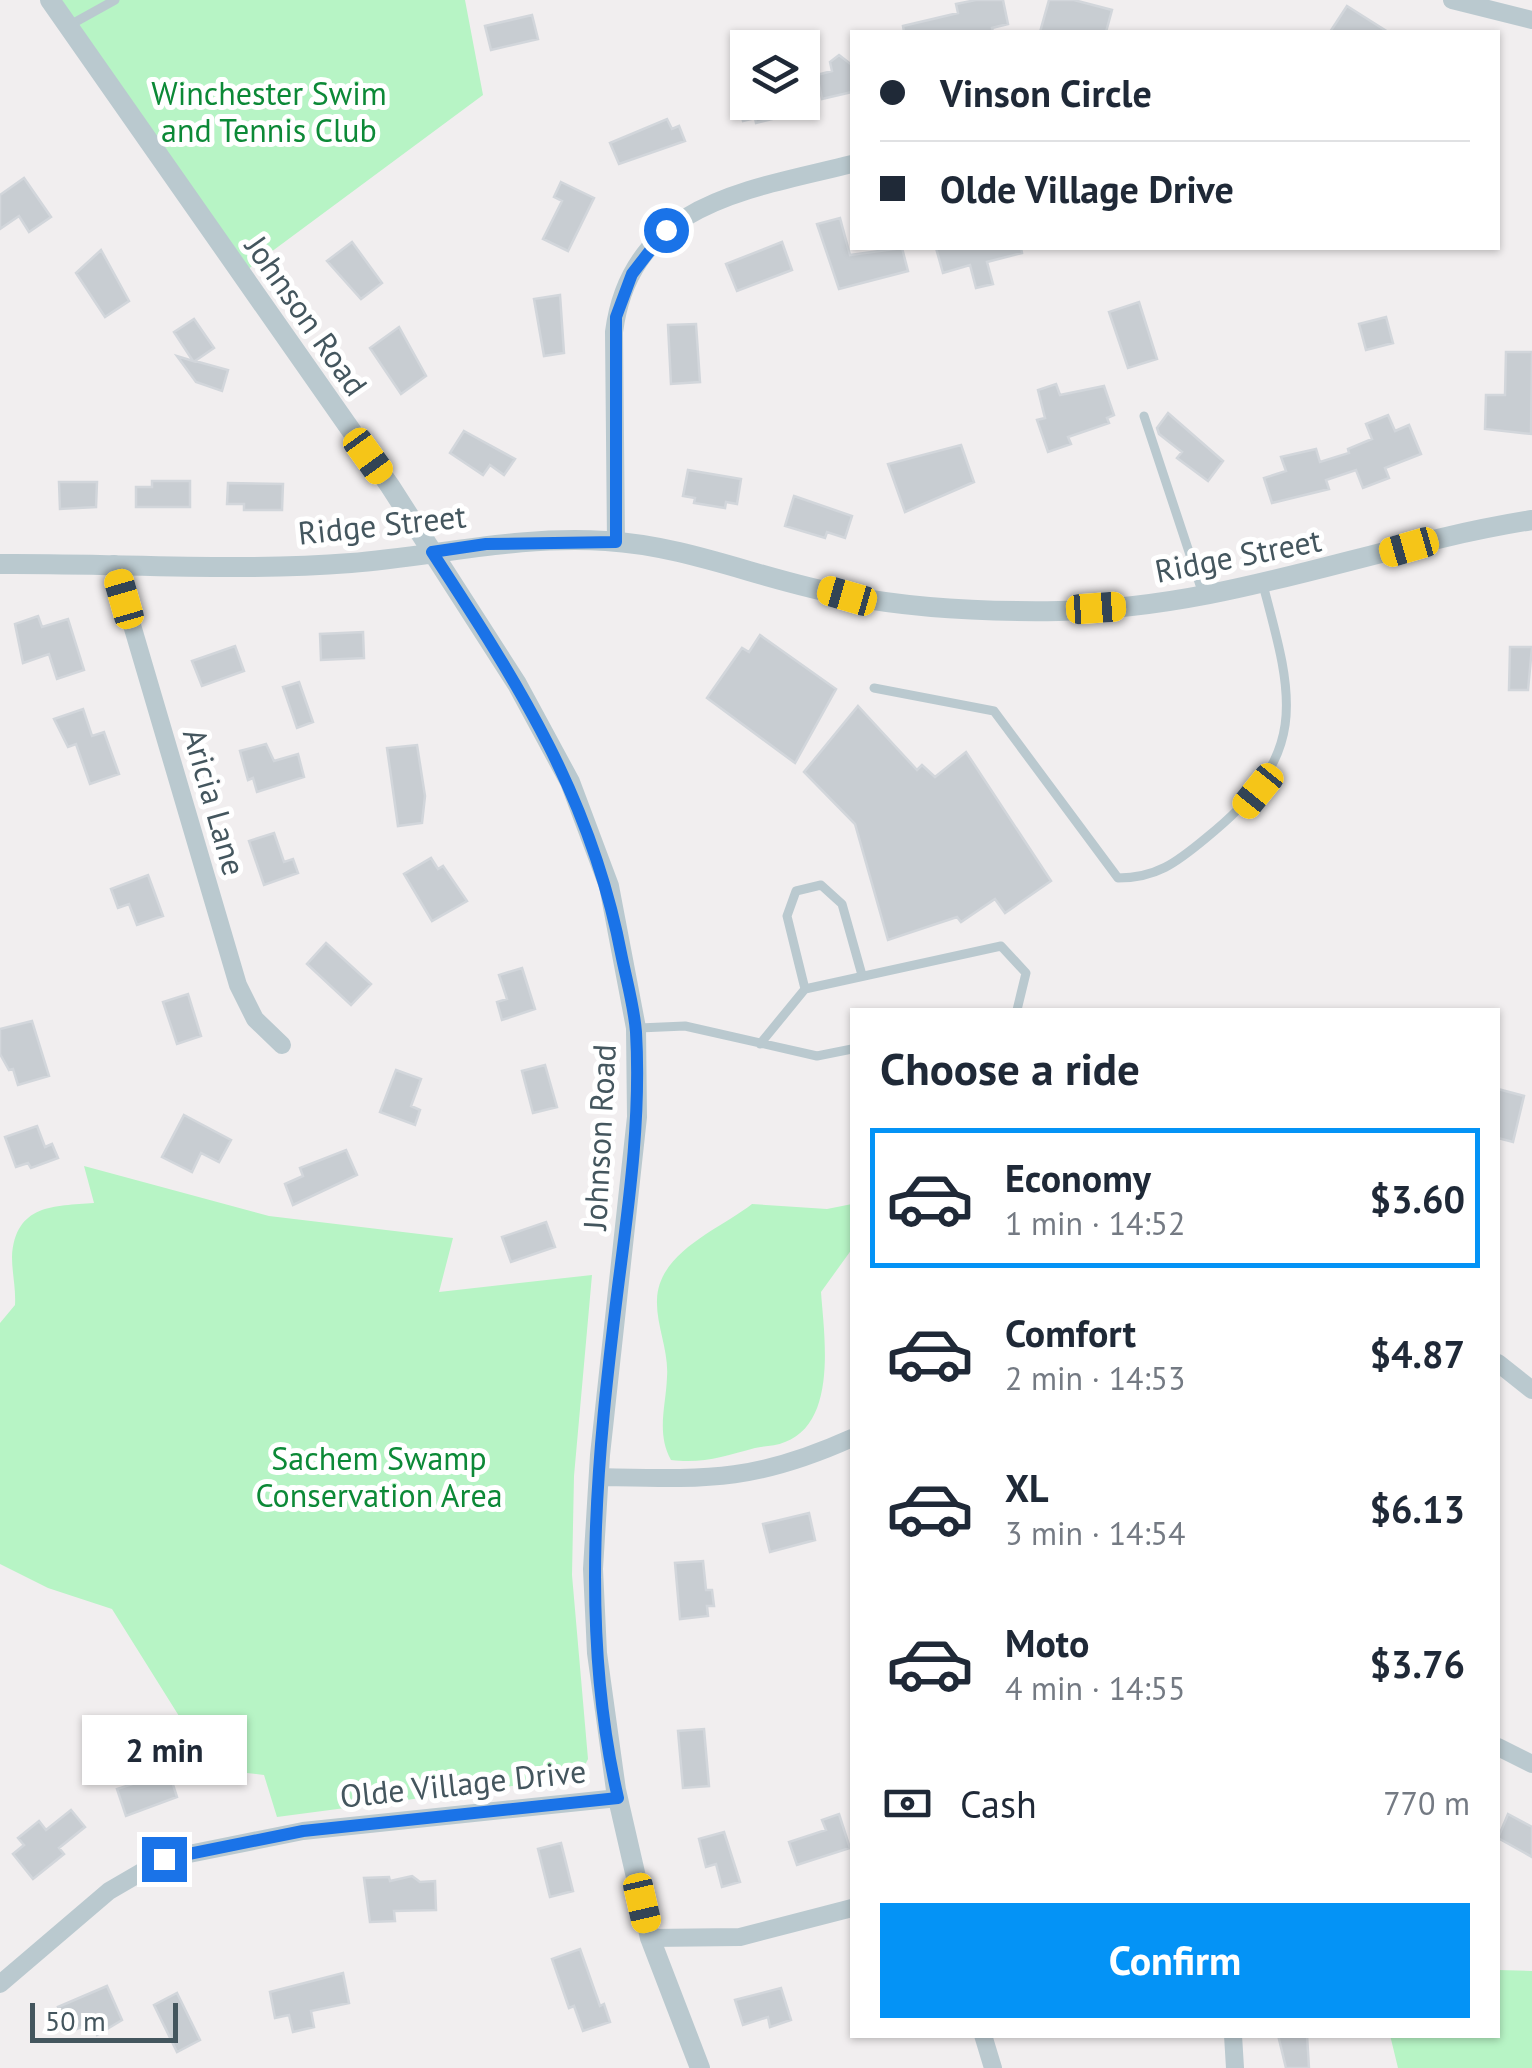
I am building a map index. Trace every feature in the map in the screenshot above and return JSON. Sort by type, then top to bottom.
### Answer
[{"type":"street","name":"Johnson Road","points":[[50,0],[432,552],[517,684],[570,782],[609,886],[636,1028],[637,1117],[598,1477],[596,1653],[618,1798],[650,1938],[700,2068]]},
{"type":"street","points":[[1452,0],[1532,20]]},
{"type":"street","points":[[616,542],[614,332],[620,304],[638,264],[666,230],[712,202],[850,165]]},
{"type":"street","name":"Ridge Street","points":[[0,564],[351,563],[486,544],[616,542],[739,566],[847,596],[950,608],[1060,611],[1204,597],[1443,537],[1532,520]]},
{"type":"street","name":"Aricia Lane","points":[[114,564],[238,985],[256,1019],[282,1044]]},
{"type":"street","points":[[1500,1365],[1532,1390]]},
{"type":"street","points":[[598,1477],[716,1480],[761,1473],[850,1439]]},
{"type":"street","points":[[1500,1748],[1532,1764]]},
{"type":"street","name":"Olde Village Drive","points":[[0,1984],[109,1890],[164,1859],[303,1831],[618,1798]]},
{"type":"street","points":[[650,1938],[756,1934],[850,1909]]},
{"type":"street","points":[[984,2038],[992,2068]]},
{"type":"street","points":[[1233,2038],[1236,2068]]},
{"type":"lane","points":[[68,27],[115,0]]},
{"type":"lane","points":[[1144,416],[1204,597]]},
{"type":"lane","points":[[874,688],[994,711],[1118,878],[1148,878],[1245,807],[1270,775],[1284,740],[1288,704],[1263,585]]},
{"type":"lane","points":[[805,989],[787,916],[796,892],[821,886],[842,904],[862,975]]},
{"type":"lane","points":[[760,1044],[805,989],[1001,946],[1026,973],[1017,1008]]},
{"type":"lane","points":[[636,1028],[685,1026],[817,1056],[850,1049]]},
{"type":"green space","name":"Winchester Swim and Tennis Club","points":[[50,0],[465,0],[483,95],[240,275]]},
{"type":"green space","name":"Sachem Swamp Conservation Area","points":[[84,1166],[269,1216],[453,1238],[439,1292],[592,1275],[574,1476],[572,1575],[588,1759],[579,1777],[277,1817],[264,1775],[238,1772],[204,1756],[112,1609],[48,1588],[0,1564],[0,1323],[15,1305],[15,1240],[20,1227],[39,1211],[94,1203]]},
{"type":"green space","points":[[752,1204],[827,1209],[850,1204],[850,1252],[821,1292],[825,1353],[820,1397],[802,1432],[785,1442],[693,1461],[671,1460],[666,1450],[663,1430],[667,1367],[657,1300],[668,1268],[693,1243]]},
{"type":"green space","points":[[1500,1970],[1532,1971],[1532,2068],[1398,2068],[1391,2038],[1500,2038]]},
{"type":"building","points":[[1003,0],[1008,24],[992,30],[904,30],[903,26],[958,13],[956,4]]},
{"type":"building","points":[[1049,0],[1074,0],[1112,10],[1107,30],[1041,30]]},
{"type":"building","points":[[1347,6],[1385,30],[1331,30]]},
{"type":"building","points":[[532,15],[538,39],[491,50],[485,26]]},
{"type":"building","points":[[839,55],[850,63],[850,92],[822,99],[820,74],[832,71],[830,62]]},
{"type":"building","points":[[667,119],[672,129],[679,126],[685,141],[619,164],[610,143]]},
{"type":"building","points":[[24,178],[51,217],[29,232],[19,216],[0,229],[0,195]]},
{"type":"building","points":[[561,182],[594,198],[568,251],[543,239],[562,201],[554,197]]},
{"type":"building","points":[[840,218],[850,255],[903,250],[908,271],[839,289],[817,224]]},
{"type":"building","points":[[352,242],[382,283],[361,299],[327,261]]},
{"type":"building","points":[[782,242],[792,270],[737,291],[726,264]]},
{"type":"building","points":[[101,250],[129,301],[105,317],[76,273]]},
{"type":"building","points":[[937,250],[1021,250],[1022,253],[987,262],[993,284],[976,288],[970,265],[943,273]]},
{"type":"building","points":[[560,295],[564,353],[544,356],[534,299]]},
{"type":"building","points":[[1139,302],[1157,359],[1128,368],[1109,312]]},
{"type":"building","points":[[1386,317],[1393,343],[1366,350],[1359,324]]},
{"type":"building","points":[[194,319],[214,348],[195,361],[228,370],[222,391],[196,382],[177,356],[193,361],[174,332]]},
{"type":"building","points":[[696,324],[700,382],[671,384],[668,325]]},
{"type":"building","points":[[399,327],[426,376],[401,394],[370,348]]},
{"type":"building","points":[[1506,352],[1532,352],[1531,434],[1485,429],[1486,395],[1505,395]]},
{"type":"building","points":[[1056,384],[1060,395],[1104,386],[1114,415],[1107,418],[1109,423],[1068,437],[1071,444],[1048,452],[1037,420],[1045,418],[1038,390]]},
{"type":"building","points":[[1168,413],[1223,461],[1208,481],[1177,458],[1182,452],[1159,434],[1157,428]]},
{"type":"building","points":[[1388,415],[1395,431],[1409,425],[1421,454],[1385,468],[1389,478],[1363,488],[1356,470],[1326,480],[1329,489],[1272,503],[1264,478],[1286,471],[1281,457],[1316,449],[1320,462],[1349,453],[1348,449],[1372,439],[1366,424]]},
{"type":"building","points":[[464,431],[515,459],[504,475],[490,465],[483,475],[450,453]]},
{"type":"building","points":[[961,445],[974,482],[905,512],[888,464]]},
{"type":"building","points":[[688,470],[741,479],[737,504],[726,502],[725,508],[694,503],[695,498],[683,496]]},
{"type":"building","points":[[152,481],[190,481],[190,507],[136,507],[136,487],[152,487]]},
{"type":"building","points":[[59,482],[97,482],[96,507],[60,509]]},
{"type":"building","points":[[228,483],[283,484],[282,510],[244,510],[244,504],[227,504]]},
{"type":"building","points":[[794,496],[852,516],[845,538],[827,532],[825,538],[785,526]]},
{"type":"building","points":[[38,616],[42,627],[68,619],[84,670],[57,679],[49,654],[23,663],[15,624]]},
{"type":"building","points":[[363,632],[364,658],[321,660],[320,634]]},
{"type":"building","points":[[760,635],[836,689],[795,763],[707,698],[742,648],[749,652]]},
{"type":"building","points":[[235,646],[244,671],[202,686],[192,661]]},
{"type":"building","points":[[1510,647],[1532,647],[1528,690],[1509,690]]},
{"type":"building","points":[[299,682],[313,722],[297,728],[283,687]]},
{"type":"building","points":[[858,706],[917,770],[922,765],[935,777],[966,752],[1051,881],[1005,913],[995,899],[961,922],[957,917],[888,940],[855,824],[804,772]]},
{"type":"building","points":[[83,709],[92,736],[104,732],[119,774],[90,784],[76,744],[68,747],[54,719]]},
{"type":"building","points":[[266,744],[274,761],[298,754],[304,777],[257,792],[253,778],[248,780],[240,751]]},
{"type":"building","points":[[417,745],[425,796],[422,823],[398,826],[387,748]]},
{"type":"building","points":[[274,833],[284,862],[293,859],[298,873],[264,885],[249,841]]},
{"type":"building","points":[[431,858],[438,869],[443,866],[467,901],[432,921],[404,874]]},
{"type":"building","points":[[148,875],[163,916],[137,925],[129,904],[118,908],[111,889]]},
{"type":"building","points":[[326,943],[371,984],[351,1005],[307,964]]},
{"type":"building","points":[[522,968],[535,1009],[502,1020],[497,1002],[507,999],[499,975]]},
{"type":"building","points":[[188,994],[201,1036],[177,1044],[163,1002]]},
{"type":"building","points":[[32,1021],[49,1076],[18,1085],[13,1069],[9,1070],[0,1054],[0,1029]]},
{"type":"building","points":[[545,1065],[557,1107],[533,1113],[522,1071]]},
{"type":"building","points":[[396,1070],[421,1079],[411,1106],[420,1110],[415,1125],[380,1112]]},
{"type":"building","points":[[1500,1090],[1524,1096],[1513,1142],[1500,1139]]},
{"type":"building","points":[[184,1115],[231,1140],[219,1162],[201,1153],[192,1172],[162,1157]]},
{"type":"building","points":[[37,1126],[45,1147],[52,1144],[58,1158],[31,1168],[28,1163],[16,1167],[5,1137]]},
{"type":"building","points":[[346,1150],[357,1175],[293,1205],[285,1184],[303,1176],[300,1168]]},
{"type":"building","points":[[546,1222],[555,1247],[511,1262],[502,1237]]},
{"type":"building","points":[[809,1513],[815,1540],[770,1552],[763,1524]]},
{"type":"building","points":[[703,1561],[706,1590],[712,1590],[714,1606],[707,1606],[708,1616],[680,1619],[675,1563]]},
{"type":"building","points":[[704,1729],[709,1786],[683,1788],[678,1731]]},
{"type":"building","points":[[169,1772],[177,1797],[126,1816],[117,1789]]},
{"type":"building","points":[[71,1810],[85,1827],[59,1848],[64,1854],[33,1879],[13,1854],[24,1845],[18,1838],[39,1821],[46,1830]]},
{"type":"building","points":[[839,1814],[850,1848],[797,1865],[789,1842],[826,1830],[822,1820]]},
{"type":"building","points":[[1508,1814],[1532,1827],[1532,1857],[1500,1839]]},
{"type":"building","points":[[724,1832],[740,1882],[722,1887],[716,1864],[706,1867],[699,1839]]},
{"type":"building","points":[[561,1843],[573,1891],[550,1897],[538,1849]]},
{"type":"building","points":[[412,1876],[420,1882],[435,1881],[436,1910],[394,1911],[395,1921],[370,1922],[364,1878],[389,1877],[390,1881]]},
{"type":"building","points":[[580,1949],[600,2006],[604,2004],[610,2022],[583,2031],[574,2006],[569,2008],[552,1959]]},
{"type":"building","points":[[343,1973],[349,2003],[311,2011],[314,2027],[293,2032],[289,2015],[275,2018],[270,1992]]},
{"type":"building","points":[[107,1986],[122,2020],[97,2035],[91,2023],[70,2032],[58,2007]]},
{"type":"building","points":[[781,1988],[791,2020],[770,2027],[768,2017],[743,2025],[735,2000]]},
{"type":"building","points":[[177,1993],[200,2040],[177,2052],[154,2005]]},
{"type":"building","points":[[1279,2038],[1307,2038],[1309,2068],[1286,2068]]},
{"type":"route","points":[[164,1859],[303,1831],[618,1798],[596,1653],[594,1568],[600,1455],[637,1117],[636,1028],[609,886],[570,782],[517,684],[432,552],[486,544],[616,542],[616,317],[632,274],[666,230]]}]
